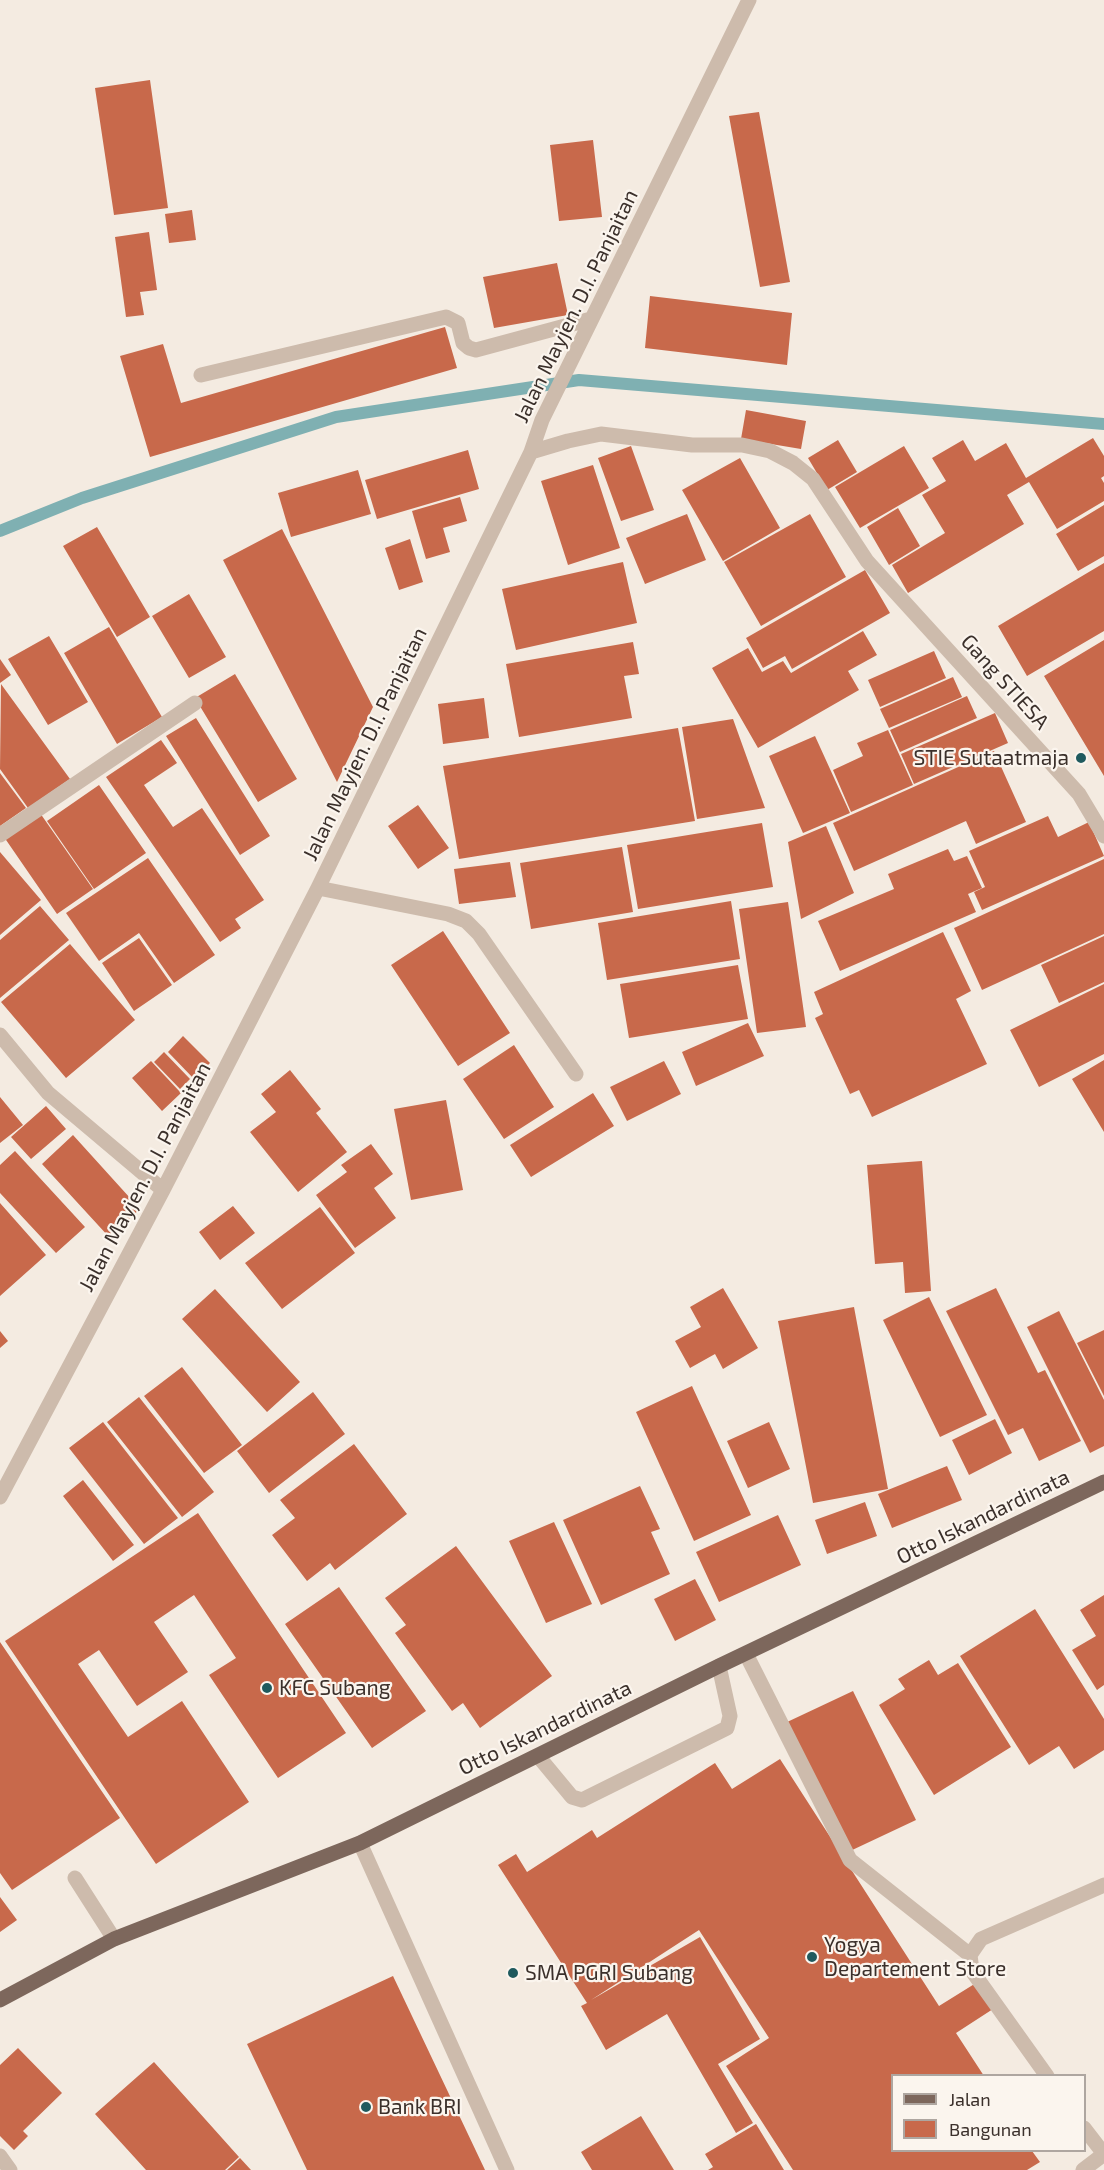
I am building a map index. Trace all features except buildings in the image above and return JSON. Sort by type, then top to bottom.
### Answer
[{"type":"main road","name":"Otto Iskandardinata","points":[[0,2000],[114,1939],[360,1843],[718,1666],[1104,1482]]},
{"type":"street","name":"Jalan Mayjen. D.I. Panjaitan","points":[[0,1497],[163,1190],[318,888],[531,452],[542,420],[582,342],[591,319],[749,0]]},
{"type":"street","points":[[201,375],[446,317],[458,323],[463,343],[476,350],[591,319]]},
{"type":"street","name":"Gang STIESA","points":[[531,452],[601,434],[692,445],[742,445],[770,451],[794,463],[813,479],[867,561],[1079,794],[1104,837]]},
{"type":"street","points":[[0,835],[195,703]]},
{"type":"street","points":[[318,888],[448,914],[466,921],[479,934],[576,1074]]},
{"type":"street","points":[[0,1035],[48,1093],[163,1190]]},
{"type":"street","points":[[746,1654],[850,1860],[970,1955]]},
{"type":"street","points":[[537,1756],[572,1797],[582,1800],[727,1728],[730,1716],[718,1666]]},
{"type":"street","points":[[360,1843],[507,2170]]},
{"type":"street","points":[[75,1878],[114,1939]]},
{"type":"street","points":[[1046,2074],[972,1971],[970,1955],[981,1939],[1104,1885]]},
{"type":"street","points":[[1083,2170],[1104,2154],[1086,2131]]},
{"type":"street","points":[[0,2156],[10,2170]]},
{"type":"waterway","points":[[0,531],[82,498],[336,417],[579,380],[1104,424]]},
{"type":"place","name":"STIE Sutaatmaja","points":[[1081,758]]},
{"type":"place","name":"KFC Subang","points":[[267,1688]]},
{"type":"place","name":"Yogya Departement Store","points":[[812,1957]]},
{"type":"place","name":"SMA PGRI Subang","points":[[513,1973]]},
{"type":"place","name":"Bank BRI","points":[[366,2107]]}]
